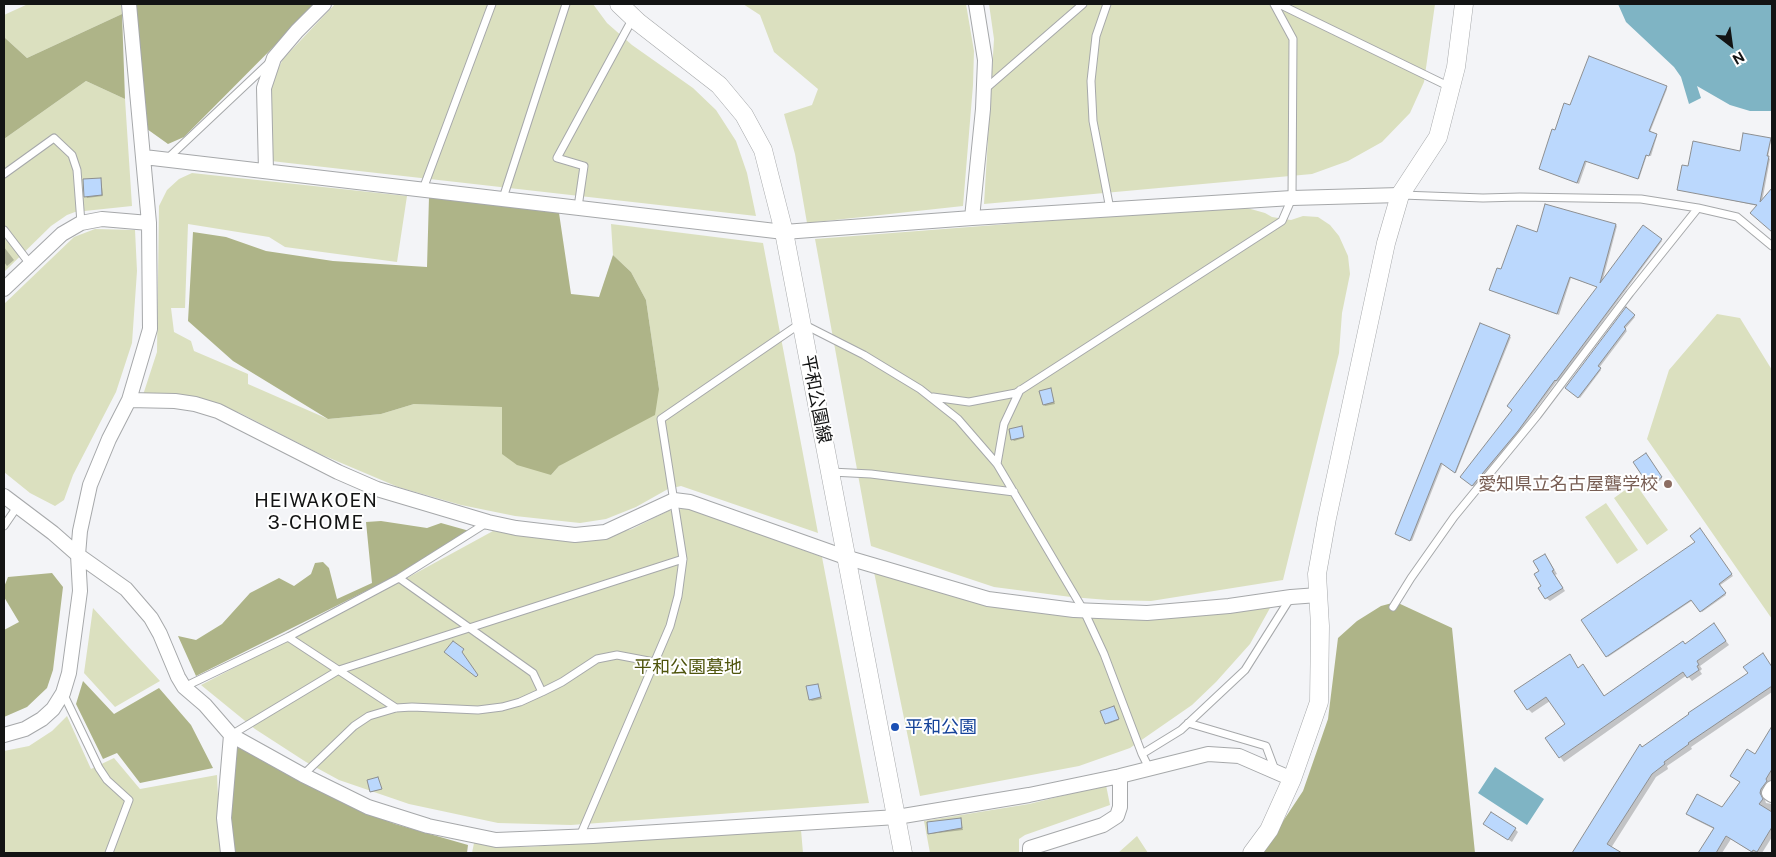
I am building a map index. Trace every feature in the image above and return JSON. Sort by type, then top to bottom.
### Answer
[{"type":"street","points":[[4,735],[25,729],[42,719],[53,709],[63,693],[69,674],[80,591],[78,555],[80,531],[90,485],[109,439],[129,400],[150,329],[149,224],[129,4]]},
{"type":"street","points":[[266,171],[264,88],[274,58],[324,4]]},
{"type":"street","name":"平和公園線","points":[[619,4],[633,18],[719,85],[744,115],[763,150],[784,232],[903,853]]},
{"type":"street","points":[[972,218],[985,60],[976,4]]},
{"type":"street","points":[[1252,853],[1269,830],[1284,776],[1318,702],[1320,626],[1317,574],[1327,518],[1386,243],[1400,195],[1438,137],[1456,67],[1464,4]]},
{"type":"street","points":[[144,157],[784,232],[1292,198],[1400,195]]},
{"type":"street","points":[[4,289],[62,234],[81,223],[102,220],[149,224]]},
{"type":"street","points":[[129,400],[175,401],[195,404],[218,411],[338,472],[377,489],[488,522],[516,528],[575,535],[605,532],[674,500],[690,502],[845,557],[988,599],[1084,610],[1147,613],[1229,606],[1318,595]]},
{"type":"street","points":[[4,496],[53,533],[78,555],[126,589],[142,606],[160,634],[169,659],[184,687],[205,705],[231,735],[303,775],[368,807],[428,826],[496,840],[897,818],[1029,795],[1120,776],[1208,754],[1239,756],[1284,776]]},
{"type":"street","points":[[228,853],[224,818],[231,735]]},
{"type":"street","points":[[1030,853],[1030,848],[1103,825],[1117,816],[1120,807],[1120,776]]},
{"type":"street","points":[[1772,788],[1769,793],[1772,795]]},
{"type":"lane","points":[[424,189],[492,4]]},
{"type":"lane","points":[[503,198],[566,4]]},
{"type":"lane","points":[[983,90],[1083,4]]},
{"type":"lane","points":[[1107,4],[1096,36],[1091,81],[1094,121],[1110,209]]},
{"type":"lane","points":[[930,396],[969,402],[1016,393],[1282,221],[1292,198],[1292,39],[1274,4]]},
{"type":"lane","points":[[1279,4],[1451,88]]},
{"type":"lane","points":[[578,207],[584,166],[557,158],[633,18]]},
{"type":"lane","points":[[166,159],[274,58]]},
{"type":"lane","points":[[4,174],[54,138],[72,155],[77,170],[81,223]]},
{"type":"lane","points":[[1400,195],[1652,200],[1737,216],[1772,246]]},
{"type":"lane","points":[[1393,607],[1411,578],[1454,518],[1537,416],[1630,293],[1698,208]]},
{"type":"lane","points":[[4,230],[30,264]]},
{"type":"lane","points":[[580,836],[672,619],[678,596],[683,559],[661,419],[801,323],[864,354],[930,396],[958,418],[997,464],[1084,610],[1104,654],[1149,768]]},
{"type":"lane","points":[[997,464],[1004,424],[1020,390]]},
{"type":"lane","points":[[830,472],[871,474],[1014,492]]},
{"type":"lane","points":[[4,526],[17,507]]},
{"type":"lane","points":[[184,687],[288,637],[399,578],[488,522]]},
{"type":"lane","points":[[231,735],[339,670],[683,559]]},
{"type":"lane","points":[[399,578],[533,673],[542,692]]},
{"type":"lane","points":[[1142,754],[1188,723],[1245,670],[1291,597]]},
{"type":"lane","points":[[288,637],[396,708]]},
{"type":"lane","points":[[303,775],[362,720],[396,708],[491,709],[520,702],[542,692],[562,682],[597,659],[617,655],[654,662]]},
{"type":"lane","points":[[63,693],[106,780],[129,800],[109,853]]},
{"type":"lane","points":[[1188,723],[1266,746],[1284,776]]},
{"type":"green space","points":[[28,4],[121,4],[122,14],[27,58],[4,37],[4,15]]},
{"type":"green space","points":[[129,4],[316,4],[184,137],[168,144],[147,129]]},
{"type":"green space","points":[[335,4],[593,4],[607,23],[632,45],[693,88],[716,110],[736,141],[747,173],[756,216],[271,161],[271,83],[283,59]]},
{"type":"green space","points":[[743,4],[966,4],[974,51],[963,206],[807,223],[795,154],[784,114],[812,105],[818,89],[774,52],[760,15]]},
{"type":"green space","points":[[989,4],[1435,4],[1424,82],[1410,113],[1382,142],[1348,161],[1312,174],[984,204],[994,39]]},
{"type":"green space","points":[[122,14],[125,99],[86,81],[4,139],[4,37],[27,58]]},
{"type":"green space","points":[[86,81],[125,99],[132,206],[75,212],[67,215],[51,226],[4,272],[4,139]]},
{"type":"green space","points":[[192,173],[407,196],[397,262],[285,247],[269,237],[188,224],[185,308],[171,308],[174,332],[191,341],[194,351],[248,374],[248,384],[328,419],[381,414],[414,404],[502,406],[551,475],[559,466],[659,389],[646,300],[631,272],[613,255],[611,224],[763,243],[818,533],[681,486],[668,489],[636,507],[606,519],[580,523],[515,516],[461,505],[398,487],[320,454],[240,413],[198,400],[143,395],[157,352],[159,206],[167,190],[179,179]]},
{"type":"green space","points":[[429,197],[559,213],[571,294],[599,297],[613,255],[631,272],[646,300],[659,389],[655,415],[559,466],[551,475],[517,465],[502,454],[502,407],[414,404],[381,414],[328,419],[233,361],[188,321],[193,232],[226,237],[266,251],[333,261],[427,267]]},
{"type":"green space","points":[[1240,206],[1265,213],[1272,217],[1291,220],[1303,216],[1318,217],[1330,225],[1339,236],[1348,256],[1350,274],[1342,313],[1339,353],[1283,580],[1151,601],[1071,597],[994,587],[871,546],[815,239]]},
{"type":"green space","points":[[95,229],[135,230],[137,271],[132,343],[116,392],[73,475],[64,500],[55,506],[30,493],[4,472],[4,304],[74,237]]},
{"type":"green space","points":[[1717,314],[1740,318],[1772,370],[1772,619],[1647,439],[1669,370]]},
{"type":"green space","points":[[1635,483],[1668,530],[1647,545],[1614,498]]},
{"type":"green space","points":[[1606,503],[1638,550],[1617,564],[1585,517]]},
{"type":"green space","name":"平和公園墓地","points":[[689,508],[822,557],[869,803],[571,825],[498,823],[409,804],[339,780],[306,762],[255,729],[201,685],[396,584],[493,531],[565,541],[603,537],[632,529],[668,511]]},
{"type":"green space","points":[[381,521],[427,528],[441,523],[473,532],[398,575],[196,676],[178,636],[196,640],[222,624],[250,593],[279,578],[294,586],[311,574],[315,563],[323,562],[329,568],[337,599],[372,583],[366,522]]},
{"type":"green space","points":[[874,572],[979,603],[1069,616],[1110,618],[1262,606],[1270,608],[1250,644],[1216,682],[1192,705],[1130,748],[1079,766],[920,796]]},
{"type":"green space","points":[[52,573],[63,587],[53,670],[47,688],[27,707],[4,717],[4,630],[19,622],[4,597],[4,587],[8,577]]},
{"type":"green space","points":[[1396,602],[1452,628],[1475,853],[1262,853],[1303,791],[1328,719],[1338,638],[1357,621],[1381,606]]},
{"type":"green space","points":[[93,608],[160,681],[115,707],[84,673]]},
{"type":"green space","points":[[83,681],[114,714],[159,688],[191,725],[213,768],[140,783],[117,753],[103,759],[76,704]]},
{"type":"green space","points":[[67,716],[91,769],[114,758],[140,789],[217,775],[219,818],[226,853],[4,853],[4,751],[29,746],[52,731]]},
{"type":"green space","points":[[237,747],[367,813],[395,824],[468,845],[467,853],[233,853],[230,811]]},
{"type":"green space","points":[[1106,785],[1110,805],[1025,835],[1019,839],[1019,853],[930,853],[924,821],[1029,804]]},
{"type":"green space","points":[[801,830],[803,853],[472,853],[474,843],[525,847]]},
{"type":"green space","points":[[1137,836],[1148,853],[1118,853]]},
{"type":"water","points":[[1618,4],[1772,4],[1772,111],[1750,111],[1730,105],[1697,86],[1701,98],[1689,104],[1681,77],[1674,67],[1626,22]]},
{"type":"water","points":[[1495,767],[1544,799],[1527,825],[1478,793]]},
{"type":"building","points":[[1589,56],[1667,86],[1649,131],[1657,134],[1649,156],[1646,155],[1638,179],[1585,161],[1577,183],[1539,169],[1552,129],[1555,130],[1564,103],[1570,105]]},
{"type":"building","points":[[1743,133],[1771,138],[1760,202],[1772,188],[1772,232],[1750,213],[1757,205],[1677,190],[1682,165],[1688,166],[1693,141],[1740,151]]},
{"type":"building","points":[[101,178],[102,195],[84,197],[83,179]]},
{"type":"building","points":[[1545,204],[1616,224],[1600,283],[1643,225],[1662,239],[1518,431],[1472,486],[1460,477],[1512,410],[1507,406],[1597,287],[1570,277],[1557,314],[1489,290],[1497,268],[1501,269],[1517,225],[1537,232]]},
{"type":"building","points":[[1626,307],[1635,315],[1624,327],[1626,329],[1598,366],[1601,368],[1578,398],[1565,388]]},
{"type":"building","points":[[1480,323],[1510,335],[1455,473],[1441,463],[1410,541],[1395,534]]},
{"type":"building","points":[[1051,388],[1054,402],[1043,405],[1039,391]]},
{"type":"building","points":[[1022,426],[1024,437],[1011,440],[1009,429]]},
{"type":"building","points":[[1646,453],[1662,477],[1649,486],[1633,462]]},
{"type":"building","points":[[1700,528],[1732,574],[1719,584],[1726,593],[1700,612],[1691,600],[1606,657],[1581,620],[1695,542],[1690,536]]},
{"type":"building","points":[[1545,554],[1554,570],[1552,571],[1563,588],[1545,599],[1538,588],[1541,586],[1534,574],[1539,571],[1533,561]]},
{"type":"building","points":[[1714,623],[1726,641],[1697,661],[1699,670],[1687,678],[1683,672],[1559,758],[1545,738],[1565,724],[1546,697],[1527,710],[1514,691],[1570,654],[1578,668],[1583,664],[1604,696],[1683,641],[1685,644]]},
{"type":"building","points":[[453,641],[464,649],[462,652],[478,675],[476,677],[444,652]]},
{"type":"building","points":[[1763,653],[1772,667],[1772,686],[1688,743],[1652,774],[1607,844],[1622,853],[1572,853],[1640,744],[1642,747],[1688,713],[1748,673],[1743,667]]},
{"type":"building","points":[[818,684],[821,697],[809,700],[806,686]]},
{"type":"building","points":[[1114,706],[1119,719],[1105,724],[1100,711]]},
{"type":"building","points":[[1772,726],[1772,769],[1761,789],[1760,793],[1763,799],[1759,804],[1772,812],[1772,827],[1757,852],[1753,850],[1752,852],[1726,836],[1716,853],[1698,853],[1714,828],[1686,814],[1697,794],[1722,807],[1740,782],[1730,776],[1747,749],[1755,754]]},
{"type":"building","points":[[378,777],[382,789],[370,792],[367,780]]},
{"type":"building","points":[[1491,812],[1516,828],[1508,840],[1483,824]]},
{"type":"building","points":[[961,818],[962,828],[928,834],[927,822]]},
{"type":"place","name":"愛知県立名古屋聾学校","points":[[1668,484]]},
{"type":"place","name":"平和公園","points":[[895,727]]},
{"type":"district","name":"HEIWAKOEN 3-CHOME","points":[[316,512]]}]
